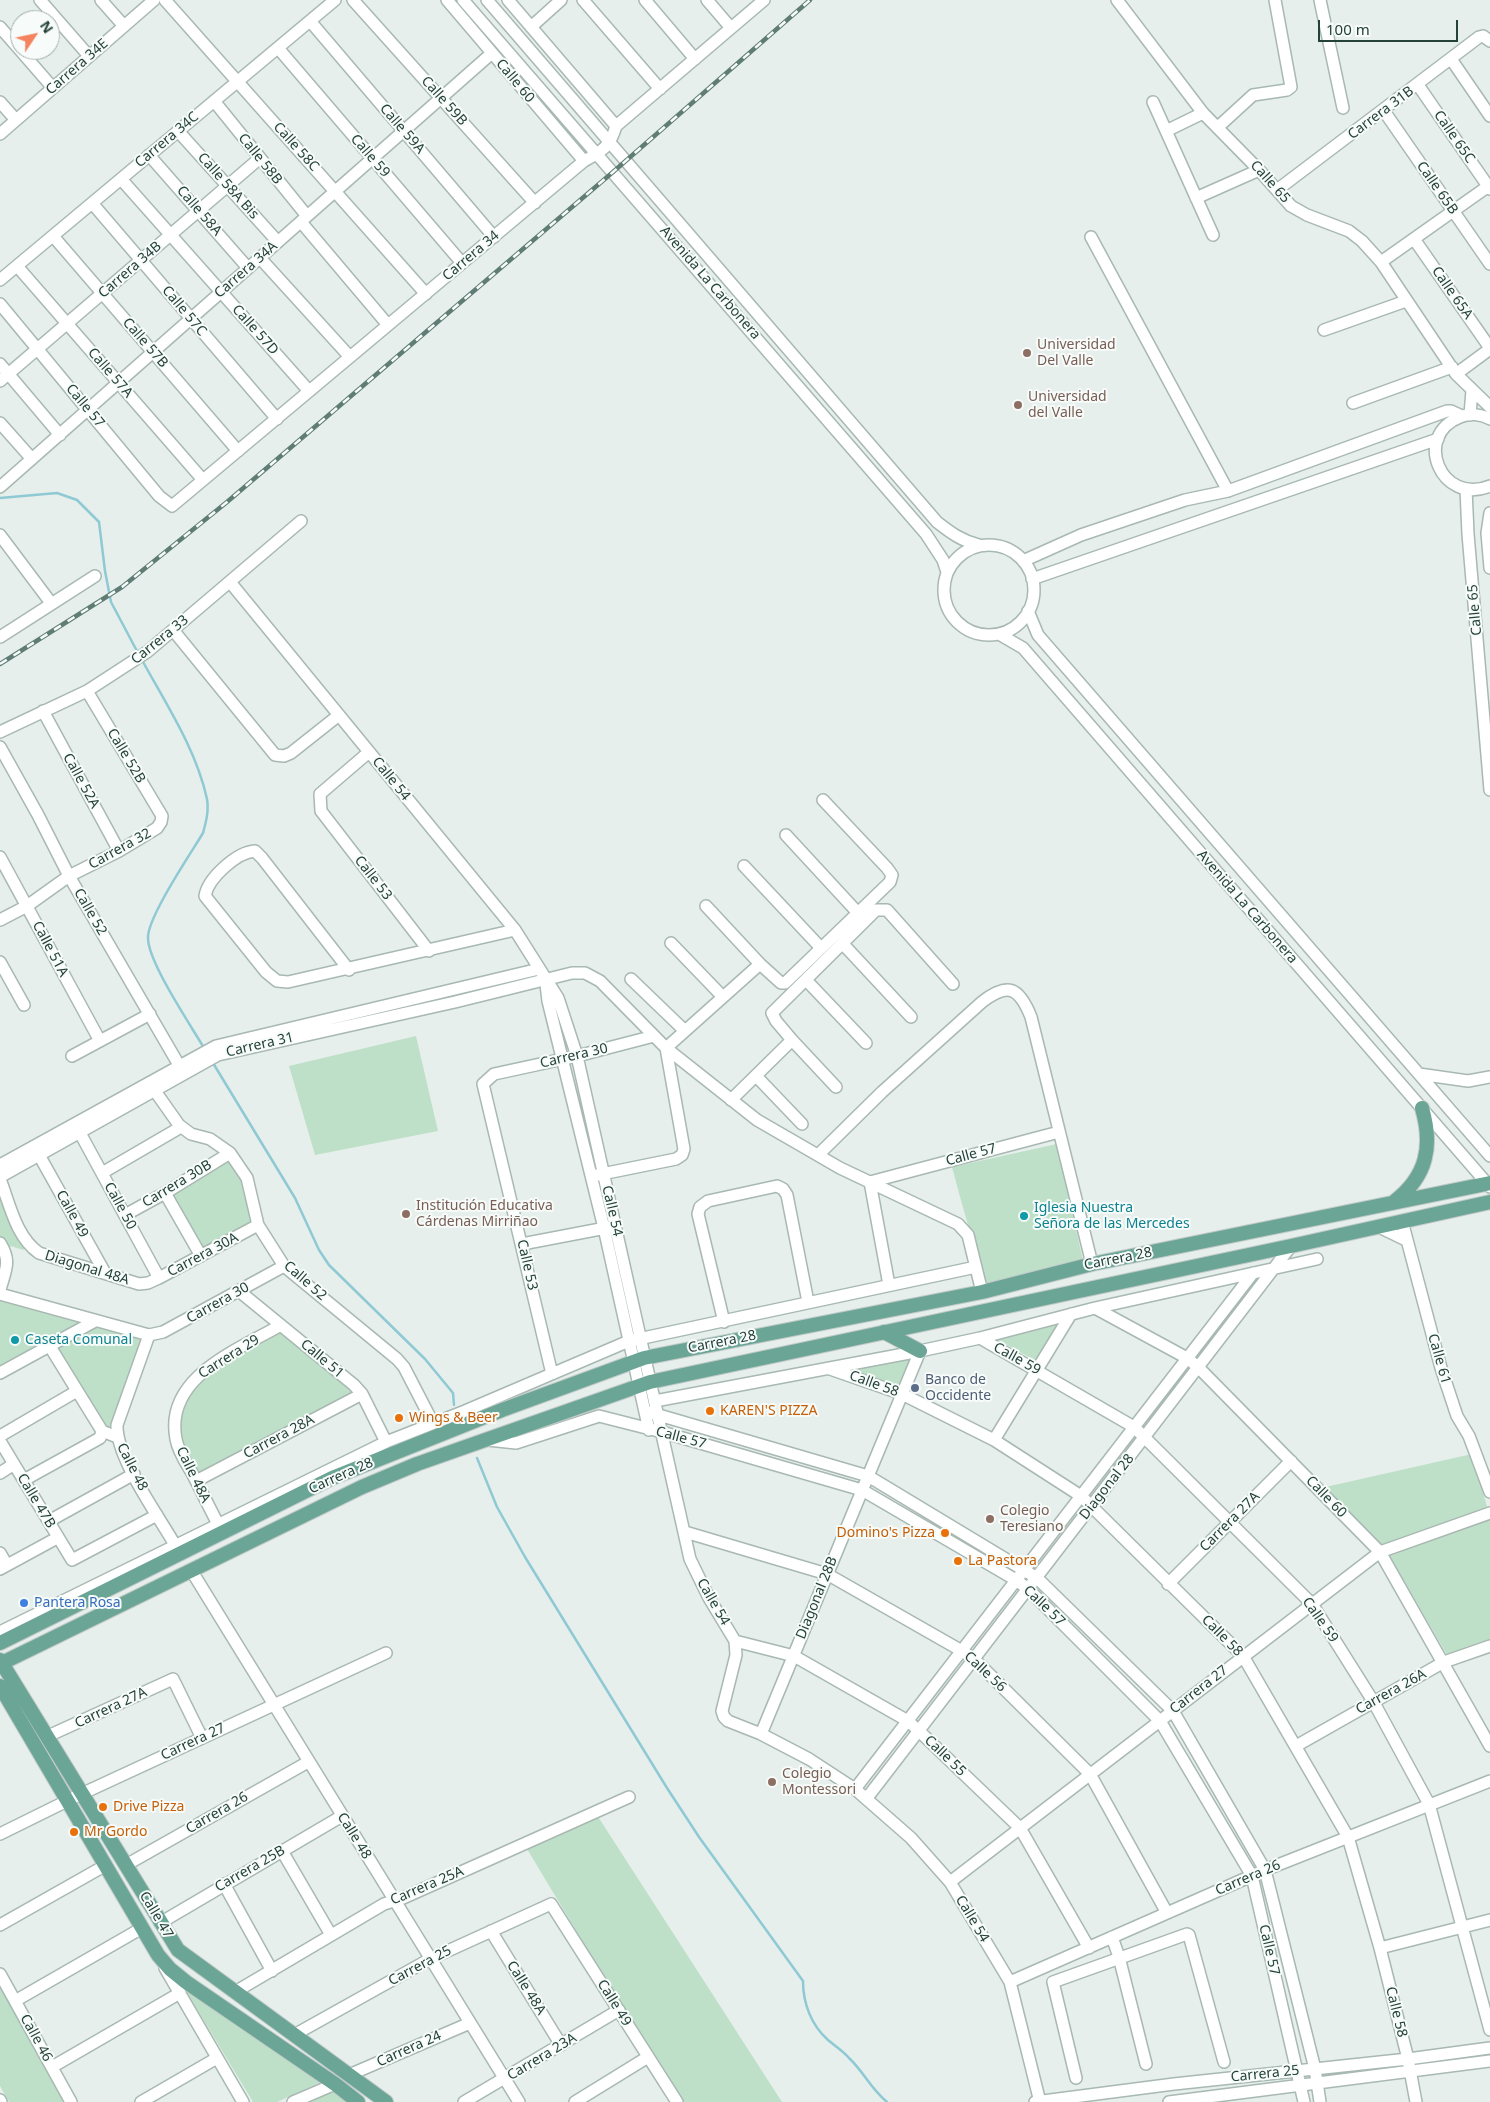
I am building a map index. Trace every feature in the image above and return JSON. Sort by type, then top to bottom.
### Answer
[{"type":"main road","points":[[1394,1201],[1411,1186],[1423,1166],[1428,1131],[1422,1108]]},
{"type":"main road","name":"Carrera 28","points":[[0,1643],[332,1478],[387,1455],[639,1360],[982,1292],[1092,1264],[1208,1242],[1394,1201],[1489,1185]]},
{"type":"main road","name":"Carrera 28","points":[[1,1662],[362,1487],[417,1464],[645,1384],[1490,1202]]},
{"type":"main road","points":[[884,1332],[920,1351]]},
{"type":"main road","points":[[191,1538],[206,1541]]},
{"type":"main road","name":"Calle 47","points":[[1,1662],[178,1950],[386,2102]]},
{"type":"main road","name":"Calle 47","points":[[0,1686],[69,1800],[158,1955],[170,1969],[358,2102]]},
{"type":"street","points":[[40,0],[89,56]]},
{"type":"street","points":[[101,0],[124,26]]},
{"type":"street","name":"Carrera 34E","points":[[0,134],[154,0]]},
{"type":"street","name":"Calle 58C","points":[[166,0],[426,294]]},
{"type":"street","name":"Carrera 34C","points":[[0,280],[335,0]]},
{"type":"street","name":"Calle 59B","points":[[353,0],[534,203]]},
{"type":"street","name":"Calle 60","points":[[447,0],[584,161]]},
{"type":"street","name":"Avenida La Carbonera","points":[[463,0],[926,534],[943,560],[947,572]]},
{"type":"street","name":"Avenida La Carbonera","points":[[487,0],[937,522],[952,534],[965,541],[979,545]]},
{"type":"street","points":[[508,0],[616,126]]},
{"type":"street","points":[[531,26],[561,0]]},
{"type":"street","points":[[583,0],[660,89]]},
{"type":"street","points":[[645,0],[695,59]]},
{"type":"street","points":[[707,0],[731,28]]},
{"type":"street","points":[[611,142],[616,126],[764,0]]},
{"type":"street","name":"Calle 65","points":[[1117,0],[1204,113],[1291,206],[1307,215],[1349,231],[1362,241],[1381,262],[1454,370],[1490,407]]},
{"type":"street","points":[[1218,127],[1253,95],[1288,90],[1291,87],[1275,0]]},
{"type":"street","points":[[1320,0],[1344,108]]},
{"type":"street","name":"Calle 59A","points":[[310,21],[494,237]]},
{"type":"street","points":[[0,27],[10,38]]},
{"type":"street","name":"Carrera 31B","points":[[1277,190],[1384,111],[1479,37],[1487,38]]},
{"type":"street","name":"Calle 59","points":[[278,48],[462,263]]},
{"type":"street","name":"Carrera 34A","points":[[0,487],[492,53]]},
{"type":"street","points":[[1451,59],[1490,116]]},
{"type":"street","points":[[29,60],[53,88]]},
{"type":"street","name":"Calle 65C","points":[[1418,85],[1489,186]]},
{"type":"street","name":"Calle 58B","points":[[214,101],[260,158],[304,219],[388,326]]},
{"type":"street","points":[[0,102],[16,120]]},
{"type":"street","points":[[1153,102],[1213,235]]},
{"type":"street","name":"Calle 65B","points":[[1384,111],[1490,264]]},
{"type":"street","points":[[1166,131],[1204,113]]},
{"type":"street","name":"Calle 58A Bis","points":[[178,131],[278,242]]},
{"type":"street","name":"Carrera 34","points":[[172,506],[584,161],[597,154],[611,142]]},
{"type":"street","name":"Calle 58A","points":[[149,155],[248,268]]},
{"type":"street","name":"Carrera 34B","points":[[4,378],[260,158]]},
{"type":"street","points":[[1196,198],[1259,170]]},
{"type":"street","name":"Calle 57D","points":[[121,179],[309,391]]},
{"type":"street","points":[[630,191],[644,180]]},
{"type":"street","points":[[1381,262],[1489,186]]},
{"type":"street","name":"Calle 57C","points":[[92,203],[276,419]]},
{"type":"street","name":"Calle 57B","points":[[52,236],[238,450]]},
{"type":"street","points":[[1090,237],[1228,491]]},
{"type":"street","name":"Calle 65A","points":[[1414,238],[1490,349]]},
{"type":"street","points":[[260,258],[350,357]]},
{"type":"street","name":"Calle 57A","points":[[17,266],[203,480]]},
{"type":"street","points":[[1324,330],[1406,301]]},
{"type":"street","name":"Calle 57","points":[[0,304],[159,496],[172,506]]},
{"type":"street","points":[[1353,403],[1454,370],[1490,349]]},
{"type":"street","points":[[0,364],[4,378],[60,435]]},
{"type":"street","points":[[1466,416],[1472,390]]},
{"type":"street","points":[[1023,561],[1081,535],[1185,500],[1228,491],[1447,411],[1466,416]]},
{"type":"street","points":[[1490,419],[1478,415],[1466,416],[1452,421],[1443,429],[1438,439],[1436,458],[1441,472],[1452,483],[1466,489],[1482,489],[1490,486]]},
{"type":"street","points":[[0,423],[32,460]]},
{"type":"street","points":[[1032,579],[1438,439]]},
{"type":"street","name":"Calle 65","points":[[1466,489],[1468,534],[1490,790]]},
{"type":"street","name":"Calle 65","points":[[1490,513],[1487,533],[1490,568]]},
{"type":"street","name":"Carrera 33","points":[[0,732],[87,691],[147,652],[301,521]]},
{"type":"street","points":[[0,535],[51,603]]},
{"type":"street","points":[[989,544],[1008,549],[1023,561],[1032,579],[1033,599],[1028,611],[1019,623],[999,634],[987,635],[974,633],[954,619],[944,596],[944,584],[947,572],[960,555],[979,545],[989,544]]},
{"type":"street","points":[[0,637],[95,576]]},
{"type":"street","name":"Calle 54","points":[[230,582],[515,930],[558,998],[578,1056],[598,1175]]},
{"type":"street","name":"Avenida La Carbonera","points":[[1028,611],[1038,635],[1490,1156]]},
{"type":"street","points":[[174,630],[275,755],[284,756],[291,753],[339,715]]},
{"type":"street","name":"Avenida La Carbonera","points":[[999,634],[1024,648],[1489,1185]]},
{"type":"street","name":"Calle 52B","points":[[87,691],[162,816],[161,822]]},
{"type":"street","name":"Calle 52A","points":[[43,711],[119,851]]},
{"type":"street","name":"Calle 52","points":[[0,747],[69,876],[182,1070]]},
{"type":"street","name":"Calle 53","points":[[369,752],[320,794],[319,803],[321,811],[429,951]]},
{"type":"street","points":[[706,906],[775,979],[785,983],[890,882],[892,875],[823,800]]},
{"type":"street","name":"Carrera 32","points":[[0,920],[27,906],[69,876],[119,851],[156,828],[161,822]]},
{"type":"street","points":[[786,835],[858,913]]},
{"type":"street","points":[[349,970],[255,851],[246,852],[211,879],[206,888],[205,896],[266,972],[277,981],[288,982],[349,970],[515,930]]},
{"type":"street","name":"Calle 51A","points":[[0,857],[100,1041]]},
{"type":"street","points":[[744,866],[821,948]]},
{"type":"street","points":[[836,1087],[792,1040],[776,1021],[772,1013],[876,910],[887,910],[953,984]]},
{"type":"street","points":[[671,943],[723,996]]},
{"type":"street","points":[[843,944],[911,1017]]},
{"type":"street","points":[[0,962],[24,1005]]},
{"type":"street","points":[[598,1175],[676,1159],[682,1155],[684,1149],[666,1048],[760,964]]},
{"type":"street","name":"Carrera 31","points":[[0,1166],[215,1052],[539,969]]},
{"type":"street","name":"Carrera 31","points":[[215,1052],[572,973],[585,973],[600,981],[666,1048],[757,1120],[840,1168],[958,1224],[968,1235],[976,1267]]},
{"type":"street","points":[[630,978],[685,1031]]},
{"type":"street","name":"Calle 54","points":[[546,980],[548,1001],[598,1175],[610,1227],[645,1384],[645,1411],[649,1430]]},
{"type":"street","points":[[806,980],[866,1043]]},
{"type":"street","points":[[818,1156],[882,1092],[982,1002],[996,991],[1004,989],[1017,993],[1026,1004],[1031,1017],[1092,1264]]},
{"type":"street","points":[[72,1056],[150,1014]]},
{"type":"street","name":"Carrera 30","points":[[494,1074],[578,1056],[654,1036]]},
{"type":"street","points":[[730,1100],[757,1077],[792,1040]]},
{"type":"street","name":"Carrera 31","points":[[0,1178],[154,1091],[182,1070]]},
{"type":"street","name":"Calle 53","points":[[494,1074],[483,1084],[552,1374]]},
{"type":"street","points":[[1419,1074],[1468,1081],[1490,1077]]},
{"type":"street","points":[[757,1077],[802,1124]]},
{"type":"street","name":"Calle 52","points":[[154,1091],[170,1116],[181,1127],[191,1134],[210,1139],[230,1153],[247,1178],[258,1225],[284,1266],[397,1359],[404,1367],[433,1423]]},
{"type":"street","points":[[102,1173],[181,1127]]},
{"type":"street","name":"Calle 57","points":[[870,1182],[1059,1132]]},
{"type":"street","name":"Calle 50","points":[[80,1133],[159,1278]]},
{"type":"street","name":"Carrera 30B","points":[[125,1215],[230,1153]]},
{"type":"street","name":"Calle 49","points":[[40,1155],[106,1273]]},
{"type":"street","name":"Diagonal 48A","points":[[0,1178],[20,1234],[28,1245],[39,1253],[139,1284],[148,1283]]},
{"type":"street","points":[[870,1182],[889,1285]]},
{"type":"street","points":[[724,1322],[698,1214],[700,1207],[708,1201],[777,1186],[783,1189],[787,1195],[808,1302]]},
{"type":"street","points":[[165,1193],[201,1256]]},
{"type":"street","name":"Calle 61","points":[[1402,1221],[1441,1368],[1457,1416],[1472,1444],[1490,1492]]},
{"type":"street","name":"Carrera 30A","points":[[148,1283],[258,1225]]},
{"type":"street","points":[[522,1244],[610,1227]]},
{"type":"street","points":[[1379,1227],[1406,1240]]},
{"type":"street","points":[[0,1243],[8,1261],[0,1290]]},
{"type":"street","name":"Diagonal 28","points":[[867,1798],[1291,1246]]},
{"type":"street","points":[[655,1401],[920,1351],[980,1338],[1095,1308],[1317,1259]]},
{"type":"street","name":"Carrera 30","points":[[149,1335],[163,1332],[284,1266]]},
{"type":"street","points":[[976,1267],[982,1292]]},
{"type":"street","name":"Carrera 28","points":[[0,1632],[386,1442],[634,1340],[976,1267]]},
{"type":"street","name":"Diagonal 28","points":[[855,1789],[1253,1272]]},
{"type":"street","name":"Calle 51","points":[[239,1291],[354,1385],[362,1394],[386,1442]]},
{"type":"street","points":[[0,1294],[149,1335],[117,1425],[117,1437]]},
{"type":"street","name":"Calle 60","points":[[1095,1308],[1187,1358],[1198,1367],[1380,1552],[1490,1746]]},
{"type":"street","points":[[994,1440],[1071,1314]]},
{"type":"street","points":[[0,1373],[95,1321]]},
{"type":"street","name":"Carrera 29","points":[[182,1395],[193,1380],[206,1369],[281,1325]]},
{"type":"street","name":"Calle 59","points":[[980,1338],[1134,1427],[1312,1604],[1373,1701],[1429,1804],[1490,2030]]},
{"type":"street","name":"Calle 48","points":[[49,1345],[102,1431],[117,1437],[122,1454],[175,1546]]},
{"type":"street","name":"Diagonal 28B","points":[[761,1734],[920,1351]]},
{"type":"street","name":"Calle 58","points":[[830,1369],[902,1394],[994,1440],[1081,1496],[1243,1656],[1348,1837],[1380,1948],[1409,2065],[1416,2102]]},
{"type":"street","name":"Calle 54","points":[[645,1384],[655,1401],[690,1559],[709,1598],[735,1641],[736,1655],[722,1711],[724,1717],[728,1721],[761,1734],[809,1758],[855,1789],[911,1838],[950,1882],[1010,1982],[1038,2102]]},
{"type":"street","points":[[0,1436],[77,1392]]},
{"type":"street","name":"Carrera 28A","points":[[196,1481],[362,1394]]},
{"type":"street","name":"Calle 48A","points":[[182,1395],[176,1411],[176,1438],[218,1524]]},
{"type":"street","name":"Calle 57","points":[[645,1411],[868,1476],[1025,1569],[1037,1578],[1173,1711],[1265,1870],[1315,2068],[1320,2102]]},
{"type":"street","name":"Calle 57","points":[[486,1440],[516,1443],[599,1416],[662,1432],[862,1490],[1016,1580],[1028,1589],[1160,1720],[1252,1876],[1304,2102]]},
{"type":"street","points":[[24,1480],[100,1438],[102,1431]]},
{"type":"street","name":"Calle 47B","points":[[0,1441],[72,1560],[158,1515]]},
{"type":"street","name":"Carrera 27A","points":[[1168,1584],[1291,1461]]},
{"type":"street","points":[[0,1473],[14,1464]]},
{"type":"street","points":[[48,1521],[134,1474]]},
{"type":"street","name":"Carrera 27","points":[[950,1882],[1380,1552],[1490,1513]]},
{"type":"street","name":"Calle 56","points":[[685,1532],[827,1574],[962,1651],[974,1660],[1090,1774],[1167,1914]]},
{"type":"street","points":[[0,1553],[4,1567],[57,1538]]},
{"type":"street","name":"Calle 48","points":[[191,1570],[519,2102]]},
{"type":"street","name":"Calle 55","points":[[735,1641],[794,1656],[908,1721],[1020,1828],[1089,1948]]},
{"type":"street","name":"Carrera 26A","points":[[1296,1746],[1444,1662],[1490,1646]]},
{"type":"street","name":"Carrera 27","points":[[0,1834],[83,1793],[386,1653]]},
{"type":"street","name":"Carrera 27A","points":[[48,1736],[173,1679],[202,1738]]},
{"type":"street","name":"Carrera 26","points":[[126,1865],[308,1762]]},
{"type":"street","name":"Carrera 26","points":[[1010,1982],[1265,1870],[1490,1781]]},
{"type":"street","name":"Carrera 25A","points":[[235,1992],[384,1904],[628,1797]]},
{"type":"street","name":"Carrera 25B","points":[[160,1923],[342,1816]]},
{"type":"street","points":[[282,1851],[331,1935]]},
{"type":"street","points":[[0,1925],[106,1865]]},
{"type":"street","points":[[224,1884],[272,1971]]},
{"type":"street","name":"Calle 49","points":[[551,1904],[677,2102]]},
{"type":"street","name":"Carrera 25","points":[[294,2035],[430,1959],[551,1904]]},
{"type":"street","points":[[1380,1948],[1490,1920]]},
{"type":"street","points":[[15,2001],[142,1928]]},
{"type":"street","name":"Calle 48A","points":[[491,1931],[561,2045]]},
{"type":"street","points":[[1076,2078],[1053,1984],[1055,1981],[1188,1934],[1224,2062]]},
{"type":"street","points":[[1112,1938],[1119,1958],[1146,2064]]},
{"type":"street","name":"Calle 47","points":[[158,1955],[243,2102]]},
{"type":"street","name":"Calle 46","points":[[0,1974],[71,2102]]},
{"type":"street","points":[[52,2067],[180,1993]]},
{"type":"street","name":"Carrera 23A","points":[[464,2102],[619,2010]]},
{"type":"street","name":"Carrera 24","points":[[349,2075],[470,2023]]},
{"type":"street","name":"Carrera 25","points":[[1174,2102],[1300,2085],[1490,2048]]},
{"type":"street","points":[[575,2102],[648,2057]]},
{"type":"street","points":[[141,2102],[217,2058]]},
{"type":"street","name":"Carrera 25","points":[[1038,2102],[1315,2068],[1490,2061]]},
{"type":"street","points":[[293,2102],[335,2084]]},
{"type":"street","points":[[1174,2084],[1174,2102]]},
{"type":"green space","points":[[416,1036],[438,1131],[315,1155],[289,1066]]},
{"type":"green space","points":[[1057,1144],[1083,1261],[985,1286],[952,1167]]},
{"type":"green space","points":[[230,1153],[247,1178],[258,1225],[201,1256],[166,1193]]},
{"type":"green space","points":[[0,1179],[28,1245],[23,1250],[11,1246],[7,1254],[0,1244]]},
{"type":"green space","points":[[0,1294],[92,1321],[0,1372]]},
{"type":"green space","points":[[95,1321],[147,1337],[114,1435],[103,1429],[51,1346]]},
{"type":"green space","points":[[1060,1322],[1038,1362],[994,1338]]},
{"type":"green space","points":[[281,1325],[362,1394],[196,1481],[180,1452],[176,1411],[193,1380]]},
{"type":"green space","points":[[912,1359],[899,1388],[846,1368]]},
{"type":"green space","points":[[1472,1454],[1488,1510],[1378,1546],[1321,1488]]},
{"type":"green space","points":[[1490,1519],[1490,1640],[1447,1655],[1389,1555]]},
{"type":"green space","points":[[595,1812],[782,2102],[679,2102],[524,1844]]},
{"type":"green space","points":[[0,1986],[64,2101],[9,2102],[0,2086]]},
{"type":"green space","points":[[183,1986],[321,2082],[277,2102],[253,2102]]},
{"type":"green space","points":[[335,2084],[358,2102],[295,2102]]},
{"type":"waterway","points":[[0,498],[57,493],[77,500],[99,522],[111,602],[138,653]]},
{"type":"waterway","points":[[142,660],[196,762],[208,803],[203,833],[154,916],[148,938],[150,949],[162,977],[204,1048]]},
{"type":"waterway","points":[[213,1063],[295,1198],[319,1250],[329,1265],[425,1359],[453,1393],[454,1405]]},
{"type":"waterway","points":[[477,1458],[497,1507],[525,1557],[667,1788],[699,1837],[803,1981],[806,2005],[817,2028],[854,2063],[887,2102]]},
{"type":"railway","points":[[0,664],[122,587],[227,502],[613,172],[810,0]]},
{"type":"place","name":"Universidad Del Valle","points":[[1027,353]]},
{"type":"place","name":"Universidad del Valle","points":[[1018,405]]},
{"type":"place","name":"Institución Educativa Cárdenas Mirriñao","points":[[406,1214]]},
{"type":"place","name":"Iglesia Nuestra Señora de las Mercedes","points":[[1024,1216]]},
{"type":"place","name":"Caseta Comunal","points":[[15,1340]]},
{"type":"place","name":"Banco de Occidente","points":[[915,1388]]},
{"type":"place","name":"KAREN'S PIZZA","points":[[710,1411]]},
{"type":"place","name":"Wings & Beer","points":[[399,1418]]},
{"type":"place","name":"Colegio Teresiano","points":[[990,1519]]},
{"type":"place","name":"Domino's Pizza","points":[[945,1533]]},
{"type":"place","name":"La Pastora","points":[[958,1561]]},
{"type":"place","name":"Pantera Rosa","points":[[24,1603]]},
{"type":"place","name":"Colegio Montessori","points":[[772,1782]]},
{"type":"place","name":"Drive Pizza","points":[[103,1807]]},
{"type":"place","name":"Mr Gordo","points":[[74,1832]]}]
